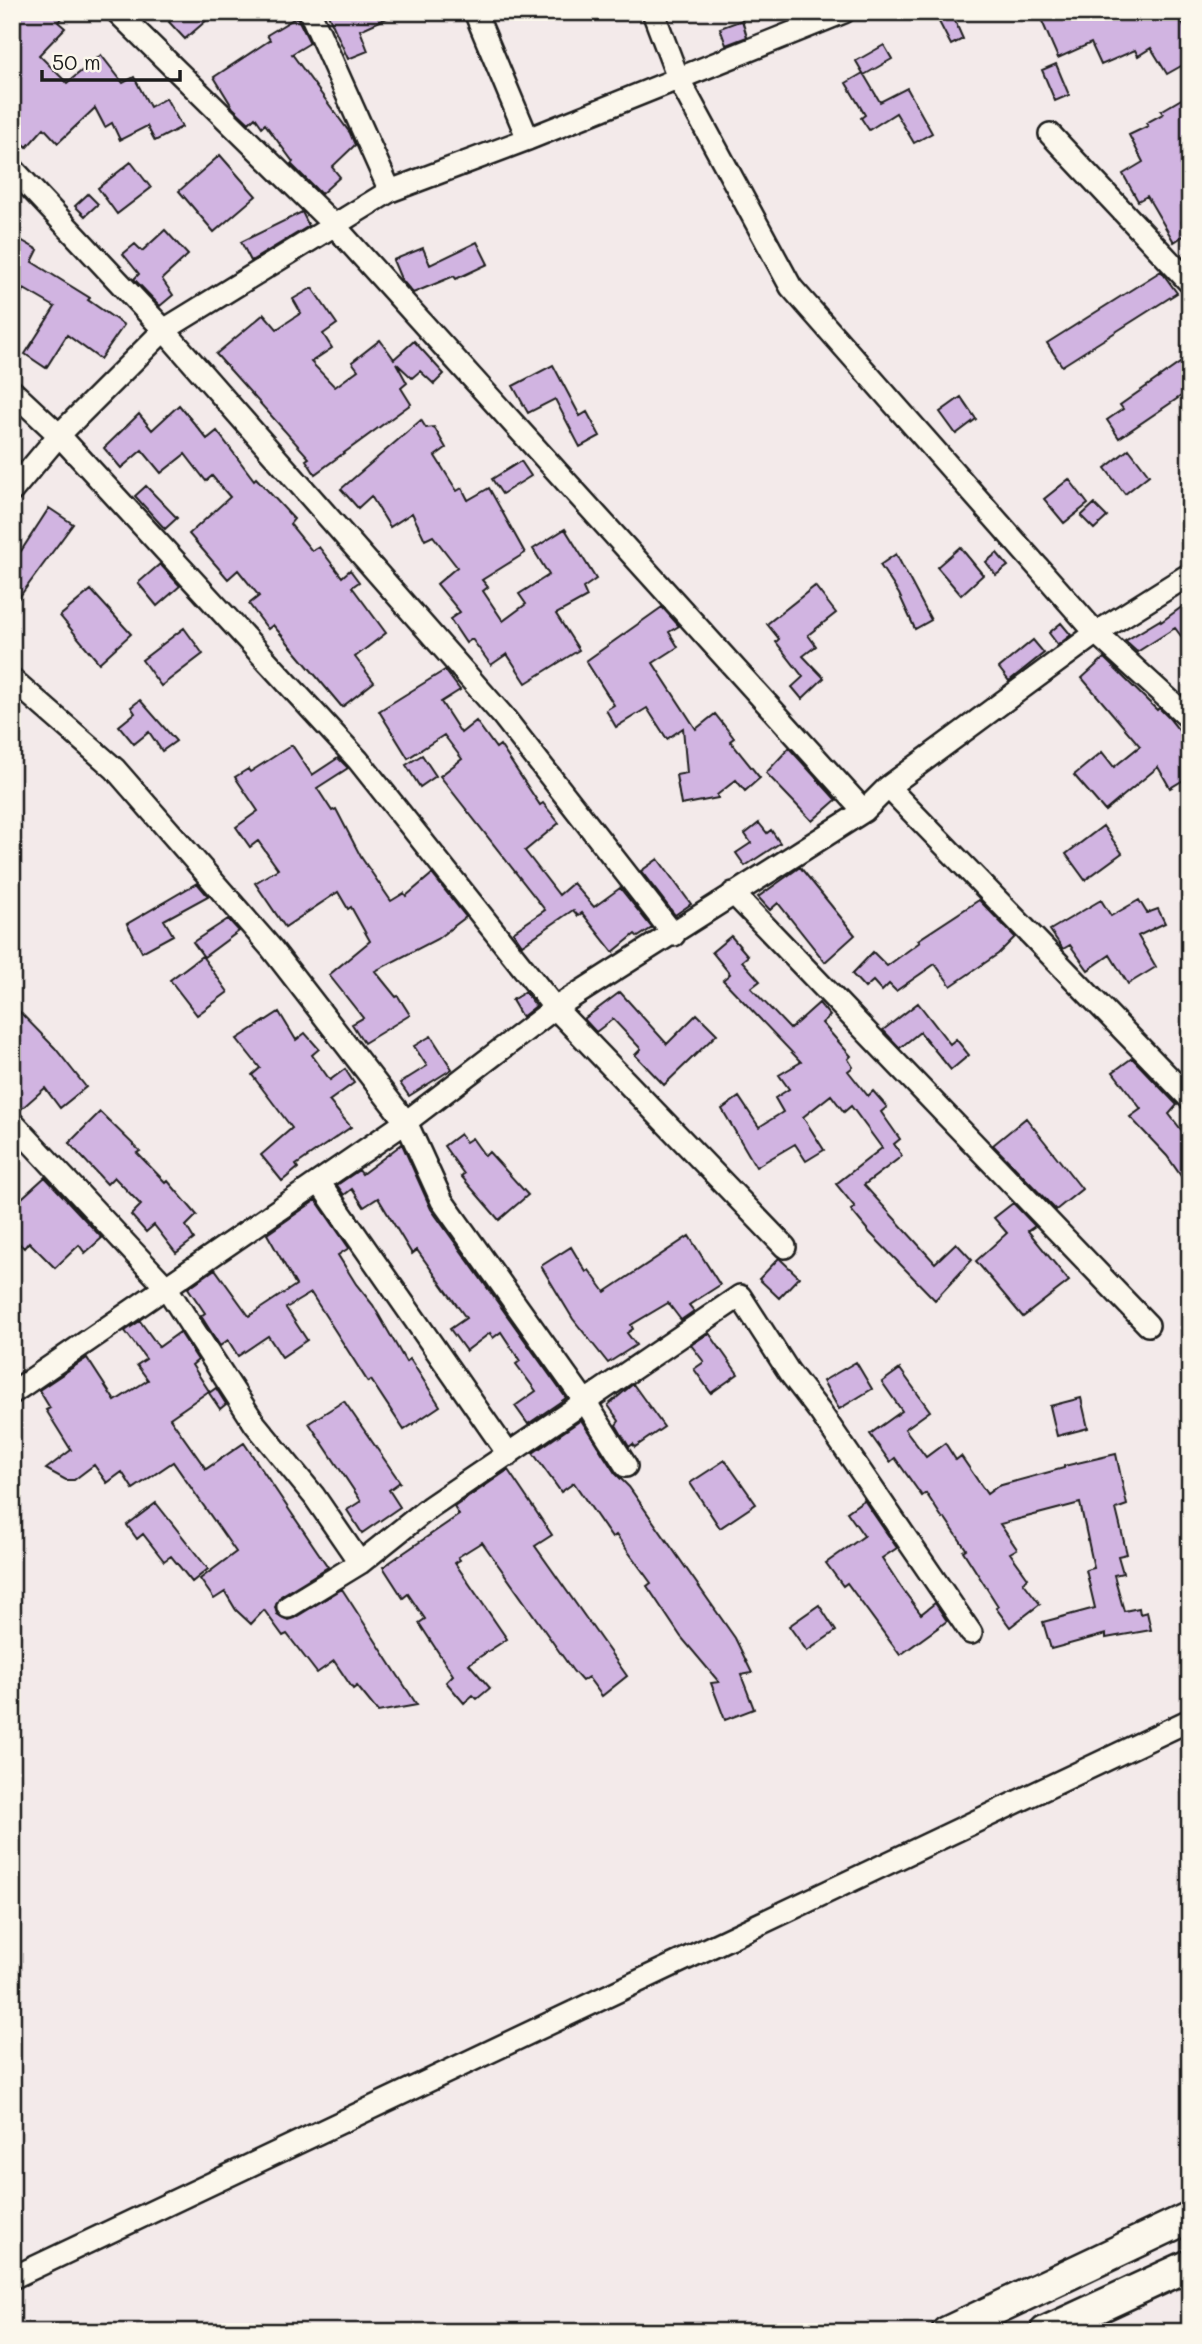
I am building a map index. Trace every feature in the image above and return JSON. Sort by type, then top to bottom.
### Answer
[{"type":"street","points":[[117,12],[333,224],[864,811]]},
{"type":"street","points":[[310,12],[390,191]]},
{"type":"street","points":[[475,12],[528,139]]},
{"type":"street","points":[[653,12],[678,78],[791,287],[1096,633],[1190,719]]},
{"type":"street","points":[[12,491],[59,435],[164,330],[390,191],[528,139],[844,12]]},
{"type":"street","points":[[1050,134],[1190,284]]},
{"type":"street","points":[[12,168],[164,330],[503,716],[674,935]]},
{"type":"street","points":[[12,391],[59,435],[358,760],[555,1008],[785,1247]]},
{"type":"street","points":[[12,1393],[407,1122],[555,1008],[674,935],[733,893],[864,811],[888,787],[1096,633],[1190,574]]},
{"type":"street","points":[[12,679],[115,769],[272,949],[407,1122],[442,1201],[586,1403],[626,1466]]},
{"type":"street","points":[[888,787],[1190,1099]]},
{"type":"street","points":[[733,893],[1148,1325]]},
{"type":"street","points":[[12,1122],[166,1287],[255,1424],[314,1496],[360,1563]]},
{"type":"street","points":[[319,1182],[509,1455]]},
{"type":"street","points":[[288,1607],[360,1563],[430,1507],[740,1296],[789,1372],[820,1412],[971,1633]]},
{"type":"street","points":[[12,2278],[1190,1720]]},
{"type":"street","points":[[947,2332],[1190,2217]]},
{"type":"street","points":[[1045,2332],[1190,2266]]},
{"type":"building","points":[[12,12],[68,12],[58,22],[65,28],[39,55],[67,83],[101,55],[123,83],[134,77],[150,107],[166,98],[182,127],[155,141],[147,126],[120,140],[112,123],[105,127],[95,108],[58,143],[44,128],[27,147],[12,133]]},
{"type":"building","points":[[180,12],[200,12],[207,20],[185,39],[169,22]]},
{"type":"building","points":[[327,12],[398,13],[360,30],[368,51],[348,59]]},
{"type":"building","points":[[951,12],[963,39],[951,45],[937,18]]},
{"type":"building","points":[[1038,12],[1190,12],[1190,20],[1182,23],[1190,37],[1190,61],[1167,74],[1151,48],[1138,56],[1135,50],[1101,65],[1091,43],[1058,58]]},
{"type":"building","points":[[297,17],[310,43],[292,54],[350,133],[355,145],[332,167],[340,177],[321,194],[291,164],[293,162],[265,124],[262,127],[255,117],[249,123],[233,108],[214,77],[270,40],[267,35]]},
{"type":"building","points":[[742,20],[747,37],[726,45],[720,28]]},
{"type":"building","points":[[884,45],[892,59],[864,75],[856,61]]},
{"type":"building","points":[[1056,64],[1069,95],[1055,101],[1042,70]]},
{"type":"building","points":[[863,73],[880,102],[907,88],[932,133],[914,143],[896,113],[869,130],[861,118],[865,115],[846,83]]},
{"type":"building","points":[[1190,94],[1190,218],[1182,222],[1188,233],[1174,242],[1147,196],[1138,201],[1123,174],[1143,162],[1129,135],[1148,126],[1146,123],[1163,114],[1161,111]]},
{"type":"building","points":[[220,155],[256,196],[214,232],[179,191]]},
{"type":"building","points":[[131,162],[151,188],[117,214],[98,188]]},
{"type":"building","points":[[88,194],[98,204],[85,216],[75,206]]},
{"type":"building","points":[[302,212],[309,226],[251,261],[241,242]]},
{"type":"building","points":[[165,230],[188,255],[162,279],[173,295],[160,306],[134,279],[139,274],[123,254],[135,244],[142,251]]},
{"type":"building","points":[[12,235],[38,250],[32,262],[90,298],[88,300],[124,325],[100,359],[67,335],[46,368],[25,354],[55,307],[24,289],[12,308]]},
{"type":"building","points":[[477,242],[488,264],[456,279],[454,276],[413,293],[401,279],[393,260],[423,248],[430,265]]},
{"type":"building","points":[[1161,271],[1177,293],[1062,366],[1047,343]]},
{"type":"building","points":[[312,288],[337,324],[323,334],[332,348],[311,362],[335,387],[358,370],[352,362],[380,340],[394,359],[414,341],[444,374],[434,384],[420,371],[412,378],[396,363],[407,383],[401,388],[411,404],[315,474],[306,460],[309,458],[216,354],[264,314],[277,329],[301,313],[293,299]]},
{"type":"building","points":[[1190,356],[1190,390],[1119,438],[1107,420],[1123,409],[1120,405]]},
{"type":"building","points":[[553,365],[580,416],[587,412],[600,436],[580,447],[555,399],[528,413],[513,386]]},
{"type":"building","points":[[961,397],[976,419],[956,434],[940,412]]},
{"type":"building","points":[[179,405],[207,439],[217,431],[254,480],[256,478],[294,519],[290,524],[312,551],[319,547],[342,577],[350,570],[359,582],[352,587],[386,633],[355,657],[374,682],[342,707],[273,625],[268,629],[249,604],[259,596],[238,570],[228,579],[189,534],[230,497],[212,476],[206,481],[185,454],[161,473],[142,450],[121,468],[104,448],[139,414],[152,430]]},
{"type":"building","points":[[421,420],[426,428],[434,427],[446,448],[435,456],[457,491],[462,488],[468,500],[489,488],[525,553],[482,580],[488,587],[483,591],[503,621],[526,604],[519,594],[549,575],[533,549],[565,529],[596,579],[583,588],[587,597],[556,614],[579,650],[526,683],[507,654],[491,665],[472,639],[466,643],[450,619],[460,612],[437,584],[457,567],[433,536],[425,540],[412,513],[390,527],[371,496],[358,508],[341,489]]},
{"type":"building","points":[[1129,449],[1149,475],[1125,494],[1105,468]]},
{"type":"building","points":[[521,461],[531,476],[502,494],[492,479]]},
{"type":"building","points":[[1069,479],[1088,504],[1064,523],[1044,499]]},
{"type":"building","points":[[146,486],[177,518],[165,529],[135,496]]},
{"type":"building","points":[[1094,504],[1107,517],[1094,529],[1081,516]]},
{"type":"building","points":[[49,508],[73,524],[12,607],[12,544],[21,551]]},
{"type":"building","points":[[960,547],[983,575],[961,595],[937,567]]},
{"type":"building","points":[[997,553],[1008,566],[996,575],[986,562]]},
{"type":"building","points":[[896,554],[931,620],[915,629],[899,594],[880,565]]},
{"type":"building","points":[[160,564],[180,586],[157,606],[138,583]]},
{"type":"building","points":[[815,586],[836,613],[808,635],[816,646],[803,656],[824,678],[802,699],[792,687],[803,677],[776,642],[779,639],[767,624]]},
{"type":"building","points":[[91,590],[131,634],[99,663],[60,616]]},
{"type":"building","points":[[1190,601],[1190,648],[1175,628],[1137,652],[1125,641],[1160,620],[1161,622]]},
{"type":"building","points":[[662,607],[679,626],[669,632],[678,647],[653,663],[696,729],[715,714],[734,738],[730,741],[760,778],[745,791],[736,780],[717,795],[718,798],[681,805],[676,775],[687,773],[683,728],[667,739],[647,708],[616,727],[606,710],[614,705],[586,661]]},
{"type":"building","points":[[1061,623],[1071,635],[1058,645],[1049,633]]},
{"type":"building","points":[[184,628],[203,654],[161,686],[142,660]]},
{"type":"building","points":[[1033,640],[1044,653],[1009,681],[999,668]]},
{"type":"building","points":[[1104,658],[1157,710],[1159,708],[1169,718],[1190,744],[1190,776],[1170,788],[1158,767],[1105,811],[1074,775],[1102,752],[1114,767],[1140,746],[1082,678]]},
{"type":"building","points":[[445,670],[460,690],[441,702],[461,733],[476,721],[496,748],[500,745],[540,805],[543,803],[559,823],[525,851],[559,895],[573,883],[594,907],[620,888],[652,928],[638,937],[635,934],[613,952],[582,913],[578,916],[573,910],[522,945],[513,932],[545,910],[440,776],[462,759],[444,735],[408,758],[379,711]]},
{"type":"building","points":[[140,700],[176,741],[162,751],[149,732],[134,744],[119,726],[135,713],[131,707]]},
{"type":"building","points":[[292,745],[312,775],[338,758],[348,768],[317,788],[332,811],[336,809],[361,857],[391,901],[404,893],[406,896],[432,874],[466,917],[437,939],[375,971],[396,997],[398,996],[410,1015],[364,1043],[352,1024],[363,1018],[329,975],[370,941],[351,907],[348,909],[338,892],[285,927],[255,883],[278,869],[258,841],[250,847],[236,827],[258,811],[235,777],[248,769],[250,772]]},
{"type":"building","points":[[789,748],[836,800],[812,821],[766,773]]},
{"type":"building","points":[[422,755],[436,776],[420,787],[406,765]]},
{"type":"building","points":[[759,823],[767,833],[771,830],[780,843],[745,866],[736,853],[751,843],[745,834]]},
{"type":"building","points":[[1103,826],[1122,853],[1085,880],[1066,854]]},
{"type":"building","points":[[658,859],[691,904],[675,915],[641,871]]},
{"type":"building","points":[[800,867],[855,935],[825,962],[778,903],[770,910],[758,897]]},
{"type":"building","points":[[197,883],[208,896],[164,920],[173,935],[142,952],[127,924]]},
{"type":"building","points":[[979,900],[1015,937],[998,954],[951,986],[935,964],[896,991],[889,984],[882,991],[873,981],[865,988],[852,974],[873,952],[887,966],[920,942],[918,940]]},
{"type":"building","points":[[1101,900],[1111,916],[1139,900],[1147,913],[1158,909],[1165,923],[1138,936],[1156,967],[1128,984],[1110,955],[1088,970],[1070,945],[1063,949],[1050,930]]},
{"type":"building","points":[[228,919],[239,931],[204,957],[193,942]]},
{"type":"building","points":[[731,936],[748,956],[742,961],[760,981],[751,988],[790,1029],[819,1003],[830,1016],[822,1023],[851,1056],[848,1059],[853,1067],[848,1071],[868,1096],[873,1091],[887,1107],[881,1112],[900,1139],[894,1144],[902,1156],[864,1185],[935,1263],[956,1243],[972,1260],[935,1300],[870,1233],[851,1210],[855,1207],[836,1184],[882,1148],[851,1106],[844,1112],[831,1095],[803,1117],[824,1150],[806,1161],[795,1144],[756,1167],[722,1109],[739,1097],[759,1127],[783,1112],[775,1098],[789,1089],[779,1075],[801,1062],[723,980],[730,974],[712,952]]},
{"type":"building","points":[[202,956],[228,992],[197,1015],[170,980]]},
{"type":"building","points":[[525,992],[536,1006],[522,1017],[512,1000]]},
{"type":"building","points":[[620,992],[667,1044],[697,1014],[717,1034],[664,1085],[635,1055],[641,1049],[613,1019],[596,1032],[584,1019]]},
{"type":"building","points":[[918,1003],[950,1044],[956,1039],[969,1055],[951,1070],[920,1032],[900,1048],[883,1030]]},
{"type":"building","points":[[12,1004],[55,1048],[86,1087],[60,1108],[45,1088],[19,1111],[12,1109]]},
{"type":"building","points":[[279,1012],[296,1040],[305,1033],[319,1049],[312,1055],[330,1080],[345,1069],[354,1083],[329,1101],[351,1127],[296,1165],[298,1168],[282,1181],[261,1155],[292,1128],[252,1075],[260,1068],[237,1039]]},
{"type":"building","points":[[431,1036],[452,1069],[409,1096],[400,1083],[427,1066],[414,1046]]},
{"type":"building","points":[[1132,1058],[1177,1105],[1169,1114],[1190,1141],[1190,1189],[1167,1156],[1130,1117],[1141,1109],[1113,1072]]},
{"type":"building","points":[[100,1112],[140,1151],[137,1153],[166,1183],[168,1181],[197,1215],[186,1226],[194,1239],[176,1253],[154,1225],[146,1232],[131,1215],[141,1205],[114,1177],[107,1184],[69,1143]]},
{"type":"building","points":[[1026,1118],[1082,1189],[1056,1210],[993,1145]]},
{"type":"building","points":[[460,1134],[466,1142],[472,1138],[485,1156],[489,1152],[528,1195],[499,1220],[461,1176],[464,1174],[444,1146]]},
{"type":"building","points":[[402,1144],[431,1209],[566,1398],[528,1424],[515,1406],[536,1391],[516,1364],[520,1361],[501,1332],[493,1338],[490,1333],[466,1351],[450,1329],[466,1318],[417,1250],[412,1254],[378,1198],[364,1207],[352,1189],[344,1195],[337,1185],[359,1170],[362,1174]]},
{"type":"building","points":[[45,1177],[102,1238],[85,1253],[79,1245],[55,1268],[29,1242],[24,1248],[12,1237],[12,1207]]},
{"type":"building","points":[[316,1200],[349,1248],[338,1255],[373,1305],[406,1362],[410,1359],[440,1406],[404,1430],[371,1380],[368,1382],[311,1293],[286,1308],[307,1340],[282,1357],[268,1336],[238,1356],[228,1340],[220,1346],[201,1316],[205,1313],[188,1288],[215,1269],[249,1316],[296,1285],[267,1234]]},
{"type":"building","points":[[1013,1203],[1035,1226],[1028,1231],[1069,1281],[1023,1317],[976,1261],[1007,1233],[994,1218]]},
{"type":"building","points":[[689,1236],[720,1285],[689,1305],[694,1311],[681,1320],[668,1303],[631,1325],[633,1329],[627,1333],[636,1345],[608,1363],[573,1319],[541,1266],[571,1247],[586,1272],[589,1270],[605,1292]]},
{"type":"building","points":[[779,1258],[799,1277],[779,1298],[759,1279]]},
{"type":"building","points":[[140,1321],[159,1347],[180,1332],[198,1360],[192,1365],[209,1391],[170,1418],[206,1469],[244,1443],[328,1567],[281,1596],[275,1607],[277,1614],[288,1620],[294,1618],[342,1589],[417,1705],[378,1712],[357,1686],[353,1689],[334,1661],[317,1673],[287,1634],[283,1636],[264,1610],[251,1624],[236,1610],[225,1592],[214,1599],[200,1579],[236,1552],[173,1462],[133,1489],[122,1472],[107,1483],[94,1465],[74,1480],[66,1480],[46,1469],[71,1450],[46,1410],[50,1408],[39,1390],[87,1358],[115,1401],[148,1380],[137,1365],[146,1359],[125,1331]]},
{"type":"building","points":[[709,1333],[738,1374],[711,1393],[694,1369],[704,1362],[691,1345]]},
{"type":"building","points":[[856,1362],[872,1389],[839,1409],[823,1381]]},
{"type":"building","points":[[900,1369],[930,1411],[905,1429],[926,1457],[945,1443],[956,1460],[961,1456],[987,1494],[998,1486],[1116,1454],[1127,1505],[1116,1509],[1127,1554],[1118,1556],[1123,1573],[1114,1575],[1124,1611],[1139,1608],[1140,1614],[1147,1612],[1151,1630],[1106,1638],[1106,1634],[1051,1649],[1043,1622],[1095,1608],[1086,1570],[1094,1568],[1080,1503],[1000,1524],[1017,1549],[1010,1553],[1028,1578],[1023,1582],[1040,1604],[1010,1627],[996,1608],[998,1606],[963,1551],[966,1549],[945,1518],[943,1519],[926,1493],[922,1496],[895,1458],[890,1462],[870,1434],[902,1411],[882,1382]]},
{"type":"building","points":[[633,1384],[664,1427],[635,1447],[633,1444],[629,1447],[616,1425],[619,1421],[608,1405]]},
{"type":"building","points":[[216,1388],[226,1404],[220,1409],[209,1393]]},
{"type":"building","points":[[1081,1398],[1088,1428],[1057,1436],[1050,1406]]},
{"type":"building","points":[[344,1401],[400,1482],[389,1490],[400,1507],[362,1533],[347,1510],[361,1501],[309,1423]]},
{"type":"building","points":[[581,1420],[615,1473],[629,1487],[735,1638],[752,1673],[741,1675],[754,1709],[725,1720],[711,1683],[719,1682],[681,1637],[647,1586],[651,1583],[616,1535],[612,1538],[574,1483],[561,1492],[533,1453]]},
{"type":"building","points":[[725,1460],[756,1504],[720,1528],[690,1483]]},
{"type":"building","points":[[508,1470],[552,1535],[535,1546],[627,1676],[602,1696],[588,1677],[582,1681],[573,1671],[482,1542],[458,1557],[460,1560],[455,1563],[507,1639],[469,1664],[490,1688],[477,1699],[473,1695],[464,1703],[446,1682],[453,1675],[419,1623],[425,1619],[408,1594],[403,1598],[383,1567],[459,1515],[454,1507]]},
{"type":"building","points":[[864,1500],[897,1548],[882,1558],[901,1587],[921,1614],[935,1603],[947,1621],[900,1655],[847,1583],[843,1586],[826,1563],[864,1536],[847,1512]]},
{"type":"building","points":[[156,1503],[208,1569],[192,1582],[171,1556],[164,1561],[143,1534],[137,1539],[127,1525]]},
{"type":"building","points":[[819,1605],[836,1631],[807,1651],[789,1626]]}]
